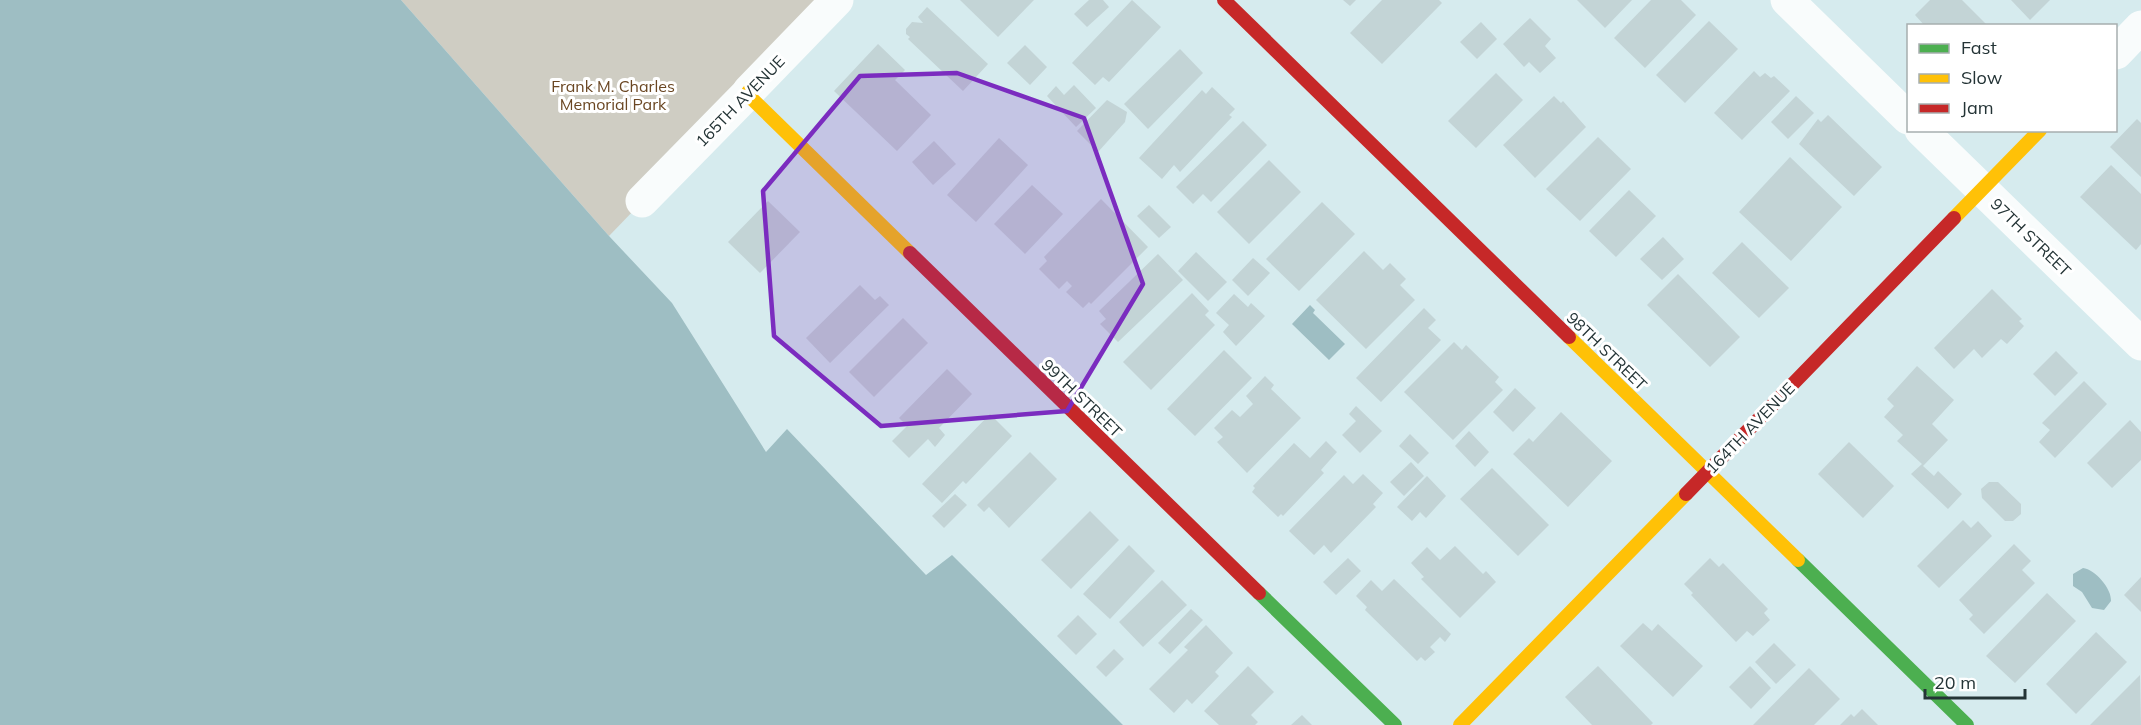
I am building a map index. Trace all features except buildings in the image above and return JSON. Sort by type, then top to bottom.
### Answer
[{"type":"street","name":"165TH AVENUE","points":[[642,201],[837,0]]},
{"type":"street","name":"98TH STREET","points":[[1224,0],[1967,725]]},
{"type":"street","points":[[1787,0],[1907,117]]},
{"type":"street","points":[[2117,51],[2141,27]]},
{"type":"street","name":"99TH STREET","points":[[748,92],[1395,725]]},
{"type":"street","name":"97TH STREET","points":[[1923,132],[2141,344]]},
{"type":"street","name":"164TH AVENUE","points":[[1461,725],[2038,132]]},
{"type":"highlighted area","points":[[957,73],[1084,118],[1143,284],[1067,411],[881,426],[774,336],[763,191],[860,76]]},
{"type":"green space","name":"Frank M. Charles Memorial Park","points":[[401,0],[837,0],[609,236]]},
{"type":"water","points":[[0,0],[401,0],[609,236],[672,303],[766,452],[787,429],[926,575],[952,555],[1123,725],[0,725]]},
{"type":"water","points":[[1310,305],[1315,310],[1313,313],[1345,344],[1329,360],[1292,324]]},
{"type":"water","points":[[2083,568],[2093,572],[2109,591],[2111,601],[2104,610],[2092,608],[2082,592],[2073,586],[2073,574]]},
{"type":"traffic: fast","points":[[1798,560],[1967,725]]},
{"type":"traffic: fast","points":[[1259,593],[1395,725]]},
{"type":"traffic: slow","points":[[749,91],[747,94],[910,253]]},
{"type":"traffic: slow","points":[[1954,218],[2038,132]]},
{"type":"traffic: slow","points":[[1569,337],[1798,560]]},
{"type":"traffic: slow","points":[[1460,725],[1686,494]]},
{"type":"traffic: jam","points":[[1224,0],[1569,337]]},
{"type":"traffic: jam","points":[[1686,494],[1954,218]]},
{"type":"traffic: jam","points":[[910,253],[1259,593]]}]
